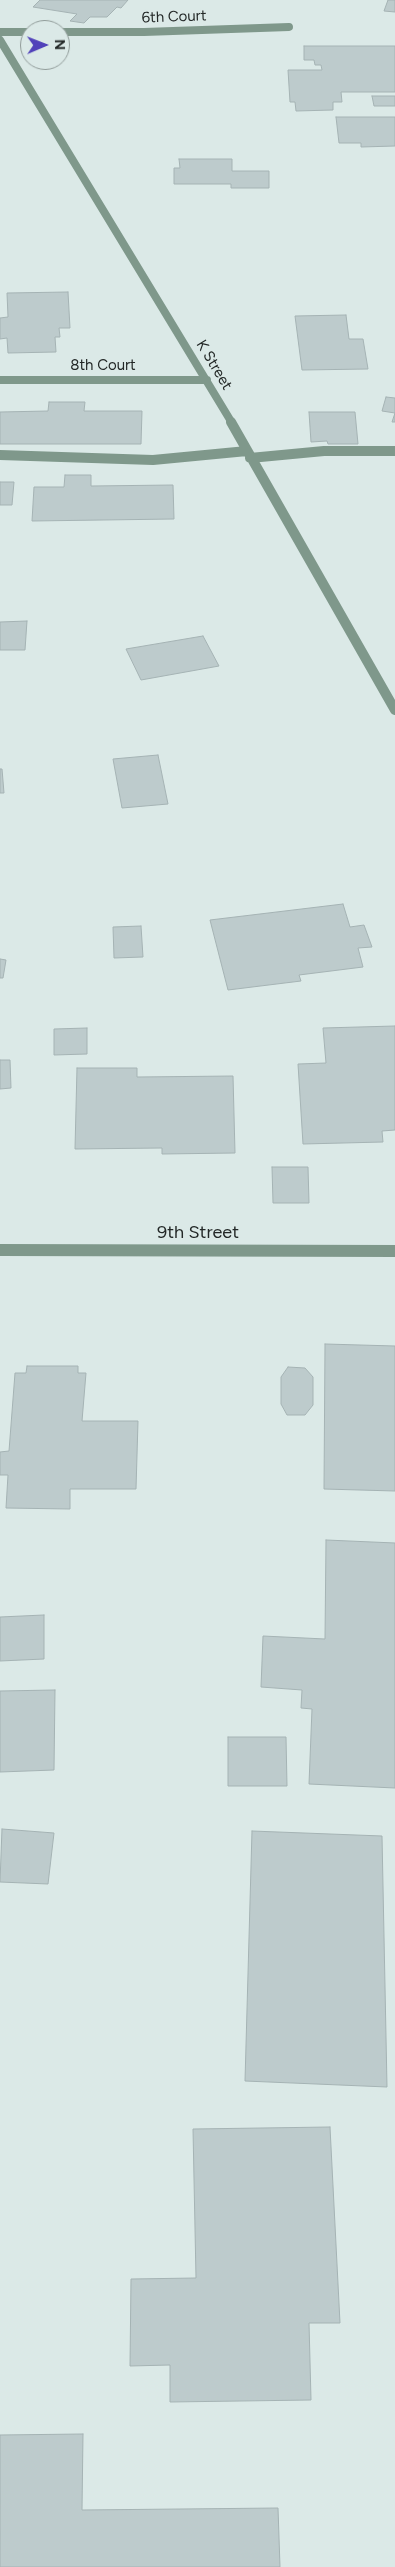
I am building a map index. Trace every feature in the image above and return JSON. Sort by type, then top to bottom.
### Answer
[{"type":"street","name":"6th Court","points":[[70,32],[144,32],[289,27]]},
{"type":"street","points":[[0,32],[20,32]]},
{"type":"street","name":"K Street","points":[[0,40],[207,380],[395,710]]},
{"type":"street","name":"8th Court","points":[[0,380],[207,380]]},
{"type":"street","points":[[0,455],[154,460],[324,451],[395,451]]},
{"type":"street","name":"9th Street","points":[[0,1250],[395,1251]]},
{"type":"building","points":[[40,0],[128,0],[121,8],[117,7],[107,17],[90,17],[84,23],[70,21],[77,14],[33,7]]},
{"type":"building","points":[[388,0],[395,0],[395,12],[384,11]]},
{"type":"building","points":[[304,46],[395,46],[395,92],[341,92],[342,102],[333,102],[333,110],[296,111],[295,102],[290,102],[288,70],[322,70],[321,65],[315,65],[314,60],[304,60]]},
{"type":"building","points":[[372,96],[395,96],[395,106],[374,106]]},
{"type":"building","points":[[336,117],[395,117],[395,146],[361,147],[361,143],[339,143]]},
{"type":"building","points":[[179,159],[232,159],[232,171],[269,171],[269,188],[231,188],[231,184],[174,184],[174,168],[180,168]]},
{"type":"building","points":[[68,292],[70,328],[59,328],[60,337],[55,337],[56,352],[8,353],[7,338],[0,339],[0,318],[8,317],[7,293]]},
{"type":"building","points":[[346,315],[349,339],[363,339],[368,369],[302,370],[295,316]]},
{"type":"building","points":[[386,397],[395,398],[395,413],[382,411]]},
{"type":"building","points":[[49,402],[85,402],[84,411],[142,411],[141,444],[0,444],[0,412],[48,411]]},
{"type":"building","points":[[309,412],[355,412],[358,444],[328,444],[327,441],[311,442]]},
{"type":"building","points":[[65,475],[91,475],[91,486],[173,485],[174,519],[32,521],[34,487],[64,487]]},
{"type":"building","points":[[0,482],[14,482],[12,505],[0,505]]},
{"type":"building","points":[[27,621],[25,650],[0,650],[0,622]]},
{"type":"building","points":[[203,636],[219,666],[141,680],[126,649]]},
{"type":"building","points":[[158,755],[168,804],[122,808],[113,759]]},
{"type":"building","points":[[0,769],[2,769],[4,793],[0,793]]},
{"type":"building","points":[[343,904],[350,927],[364,925],[372,947],[358,948],[363,967],[299,975],[301,981],[228,990],[210,920]]},
{"type":"building","points":[[141,926],[143,957],[114,958],[113,927]]},
{"type":"building","points":[[0,959],[6,960],[3,978],[0,978]]},
{"type":"building","points":[[395,1026],[395,1130],[382,1131],[383,1142],[303,1144],[298,1064],[326,1063],[323,1028]]},
{"type":"building","points":[[87,1028],[87,1054],[54,1055],[54,1029]]},
{"type":"building","points":[[0,1060],[10,1060],[11,1088],[0,1089]]},
{"type":"building","points":[[77,1068],[137,1068],[137,1077],[233,1076],[235,1153],[162,1154],[162,1148],[75,1149]]},
{"type":"building","points":[[272,1167],[308,1167],[309,1203],[273,1203]]},
{"type":"building","points":[[325,1344],[395,1346],[395,1491],[324,1489]]},
{"type":"building","points":[[27,1366],[78,1366],[78,1373],[86,1373],[82,1421],[138,1421],[136,1489],[70,1489],[70,1509],[6,1508],[8,1475],[0,1475],[0,1452],[9,1451],[15,1373],[26,1373]]},
{"type":"building","points":[[288,1367],[305,1368],[313,1377],[313,1405],[305,1415],[287,1415],[281,1404],[281,1377]]},
{"type":"building","points":[[326,1540],[395,1543],[395,1788],[309,1784],[312,1709],[301,1708],[302,1690],[261,1687],[263,1636],[325,1639]]},
{"type":"building","points":[[44,1615],[44,1659],[0,1661],[0,1617]]},
{"type":"building","points":[[55,1690],[54,1770],[0,1772],[0,1691]]},
{"type":"building","points":[[228,1737],[286,1737],[287,1786],[228,1786]]},
{"type":"building","points":[[2,1829],[54,1833],[48,1884],[0,1882]]},
{"type":"building","points":[[252,1831],[382,1836],[387,2087],[245,2081]]},
{"type":"building","points":[[330,2127],[340,2323],[309,2323],[311,2400],[170,2402],[170,2365],[130,2366],[131,2279],[196,2278],[193,2129]]},
{"type":"building","points":[[83,2434],[82,2510],[278,2508],[280,2567],[0,2567],[0,2435]]}]
